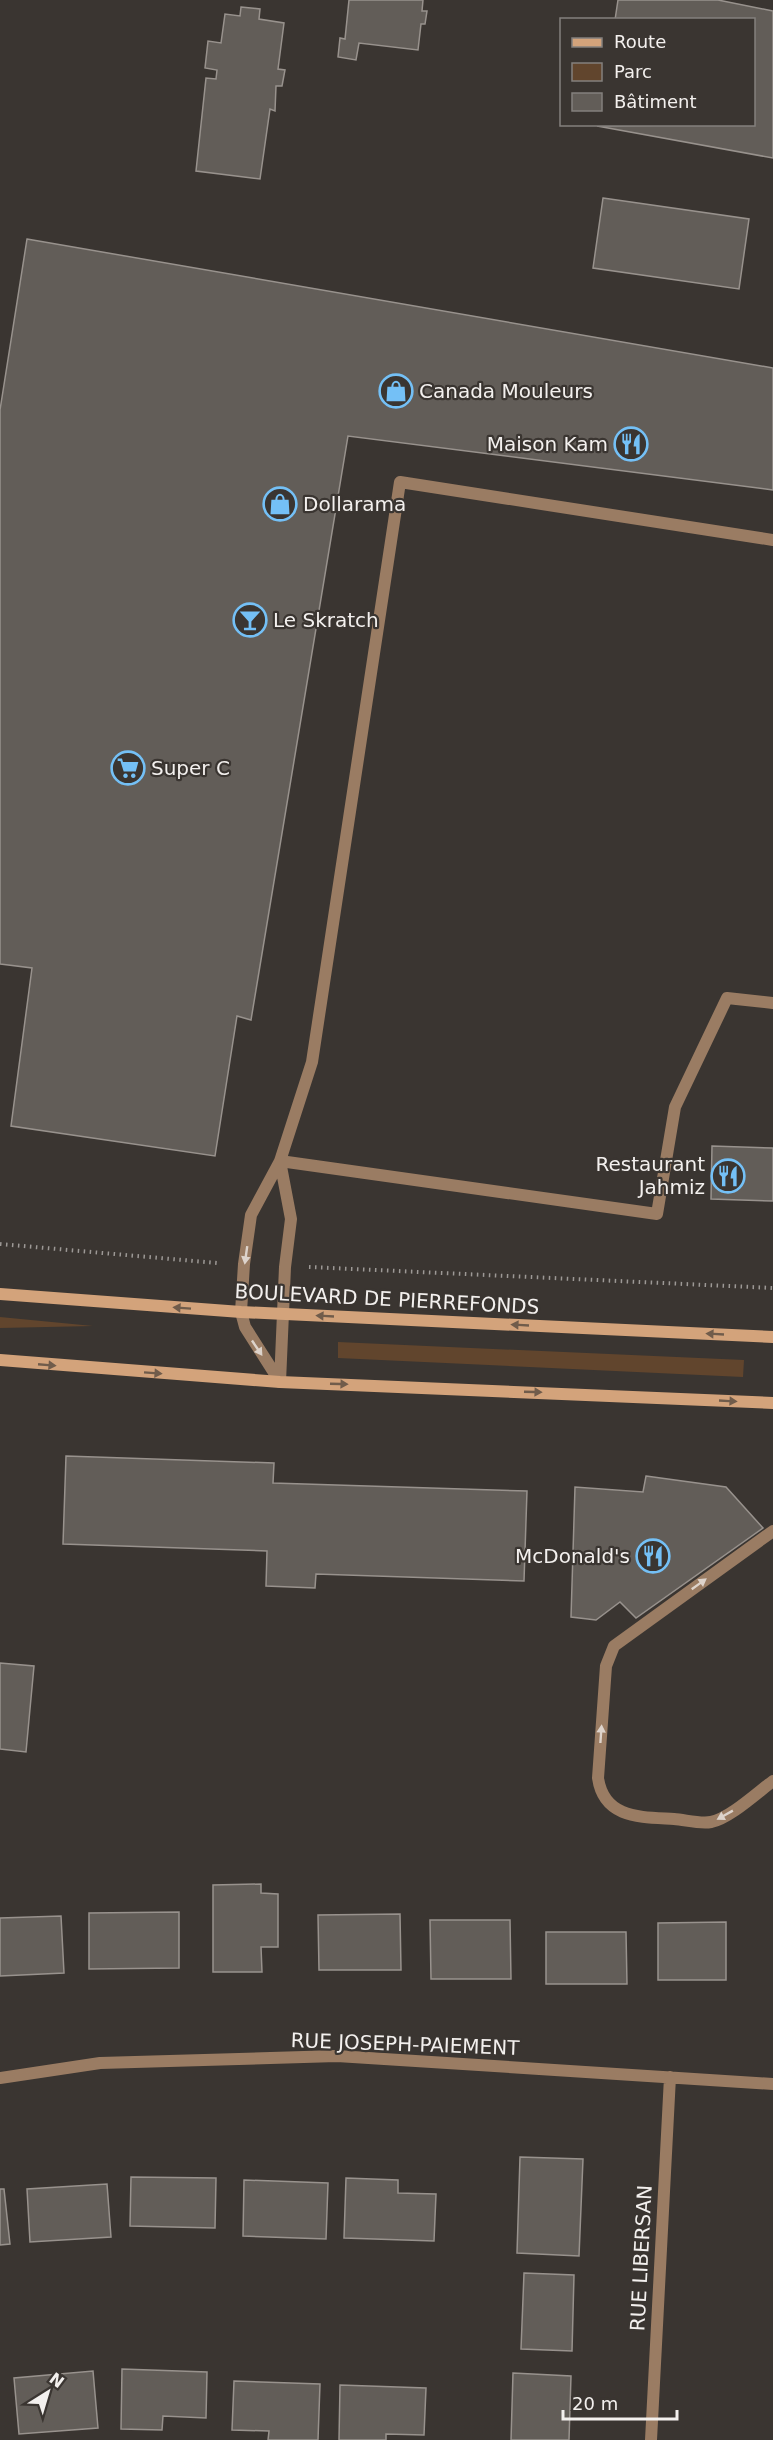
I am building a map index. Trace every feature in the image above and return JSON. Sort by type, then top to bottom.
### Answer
[{"type":"main road","name":"BOULEVARD DE PIERREFONDS","points":[[0,1294],[241,1312],[773,1337]]},
{"type":"main road","points":[[0,1360],[280,1382],[773,1403]]},
{"type":"street","points":[[280,1382],[248,1335],[241,1312],[251,1215],[280,1161],[312,1062],[400,482],[773,540]]},
{"type":"street","points":[[280,1161],[657,1214],[675,1107],[727,998],[773,1004]]},
{"type":"street","points":[[280,1161],[291,1219],[280,1382]]},
{"type":"street","points":[[773,1531],[614,1646],[606,1666],[598,1778],[600,1793],[610,1805],[631,1816],[712,1822],[732,1812],[773,1781]]},
{"type":"street","name":"RUE JOSEPH-PAIEMENT","points":[[0,2078],[100,2063],[337,2056],[773,2084]]},
{"type":"street","name":"RUE LIBERSAN","points":[[651,2440],[670,2077]]},
{"type":"path","name":"BOULEVARD DE PIERREFONDS","points":[[0,1244],[220,1264]]},
{"type":"path","name":"BOULEVARD DE PIERREFONDS","points":[[308,1267],[773,1288]]},
{"type":"green space","points":[[0,1317],[93,1326],[0,1328]]},
{"type":"green space","points":[[338,1342],[744,1360],[743,1377],[338,1358]]},
{"type":"building","points":[[349,0],[423,0],[422,11],[427,11],[425,24],[421,24],[418,50],[359,43],[356,60],[338,57],[340,38],[345,39]]},
{"type":"building","points":[[618,0],[718,0],[773,11],[773,158],[597,126],[755,126],[755,18],[615,18]]},
{"type":"building","points":[[241,7],[260,9],[259,19],[284,23],[278,69],[285,70],[282,86],[276,86],[275,111],[270,109],[260,179],[196,171],[206,78],[216,79],[217,70],[205,68],[208,41],[221,43],[225,14],[240,16]]},
{"type":"building","points":[[603,198],[749,219],[739,289],[593,268]]},
{"type":"building","points":[[27,239],[773,368],[773,490],[348,436],[251,1020],[237,1016],[215,1156],[11,1126],[32,968],[0,964],[0,410]]},
{"type":"building","points":[[712,1146],[773,1148],[773,1201],[711,1199]]},
{"type":"building","points":[[66,1456],[274,1463],[273,1483],[527,1491],[524,1581],[316,1574],[315,1588],[266,1586],[267,1551],[63,1544]]},
{"type":"building","points":[[646,1476],[726,1487],[763,1528],[636,1618],[620,1602],[596,1620],[571,1617],[575,1487],[643,1492]]},
{"type":"building","points":[[0,1663],[34,1666],[26,1752],[0,1749]]},
{"type":"building","points":[[261,1884],[261,1893],[278,1894],[278,1947],[261,1947],[262,1972],[213,1972],[213,1885]]},
{"type":"building","points":[[179,1912],[179,1968],[89,1969],[89,1913]]},
{"type":"building","points":[[400,1914],[401,1970],[319,1970],[318,1915]]},
{"type":"building","points":[[61,1916],[64,1973],[0,1976],[0,1918]]},
{"type":"building","points":[[430,1920],[510,1920],[511,1979],[431,1979]]},
{"type":"building","points":[[726,1922],[726,1980],[658,1980],[658,1923]]},
{"type":"building","points":[[546,1932],[626,1932],[627,1984],[546,1984]]},
{"type":"building","points":[[520,2157],[583,2159],[579,2256],[517,2253]]},
{"type":"building","points":[[131,2177],[216,2178],[215,2228],[130,2226]]},
{"type":"building","points":[[346,2178],[398,2180],[398,2193],[436,2194],[434,2241],[344,2238]]},
{"type":"building","points":[[244,2180],[328,2183],[326,2239],[243,2236]]},
{"type":"building","points":[[107,2184],[111,2237],[30,2242],[27,2189]]},
{"type":"building","points":[[0,2189],[4,2189],[10,2244],[0,2245]]},
{"type":"building","points":[[524,2273],[574,2275],[572,2351],[521,2349]]},
{"type":"building","points":[[122,2369],[207,2372],[206,2418],[163,2416],[162,2430],[121,2429]]},
{"type":"building","points":[[93,2371],[98,2428],[19,2434],[14,2378]]},
{"type":"building","points":[[513,2373],[571,2376],[569,2440],[511,2440]]},
{"type":"building","points":[[234,2381],[320,2384],[318,2440],[268,2440],[269,2431],[232,2430]]},
{"type":"building","points":[[340,2385],[426,2388],[424,2435],[386,2434],[386,2440],[339,2440]]},
{"type":"place","name":"Canada Mouleurs","points":[[396,391]]},
{"type":"place","name":"Maison Kam","points":[[631,444]]},
{"type":"place","name":"Dollarama","points":[[280,504]]},
{"type":"place","name":"Le Skratch","points":[[250,620]]},
{"type":"place","name":"Super C","points":[[128,768]]},
{"type":"place","name":"Restaurant Jahmiz","points":[[728,1176]]},
{"type":"place","name":"McDonald's","points":[[653,1556]]}]
